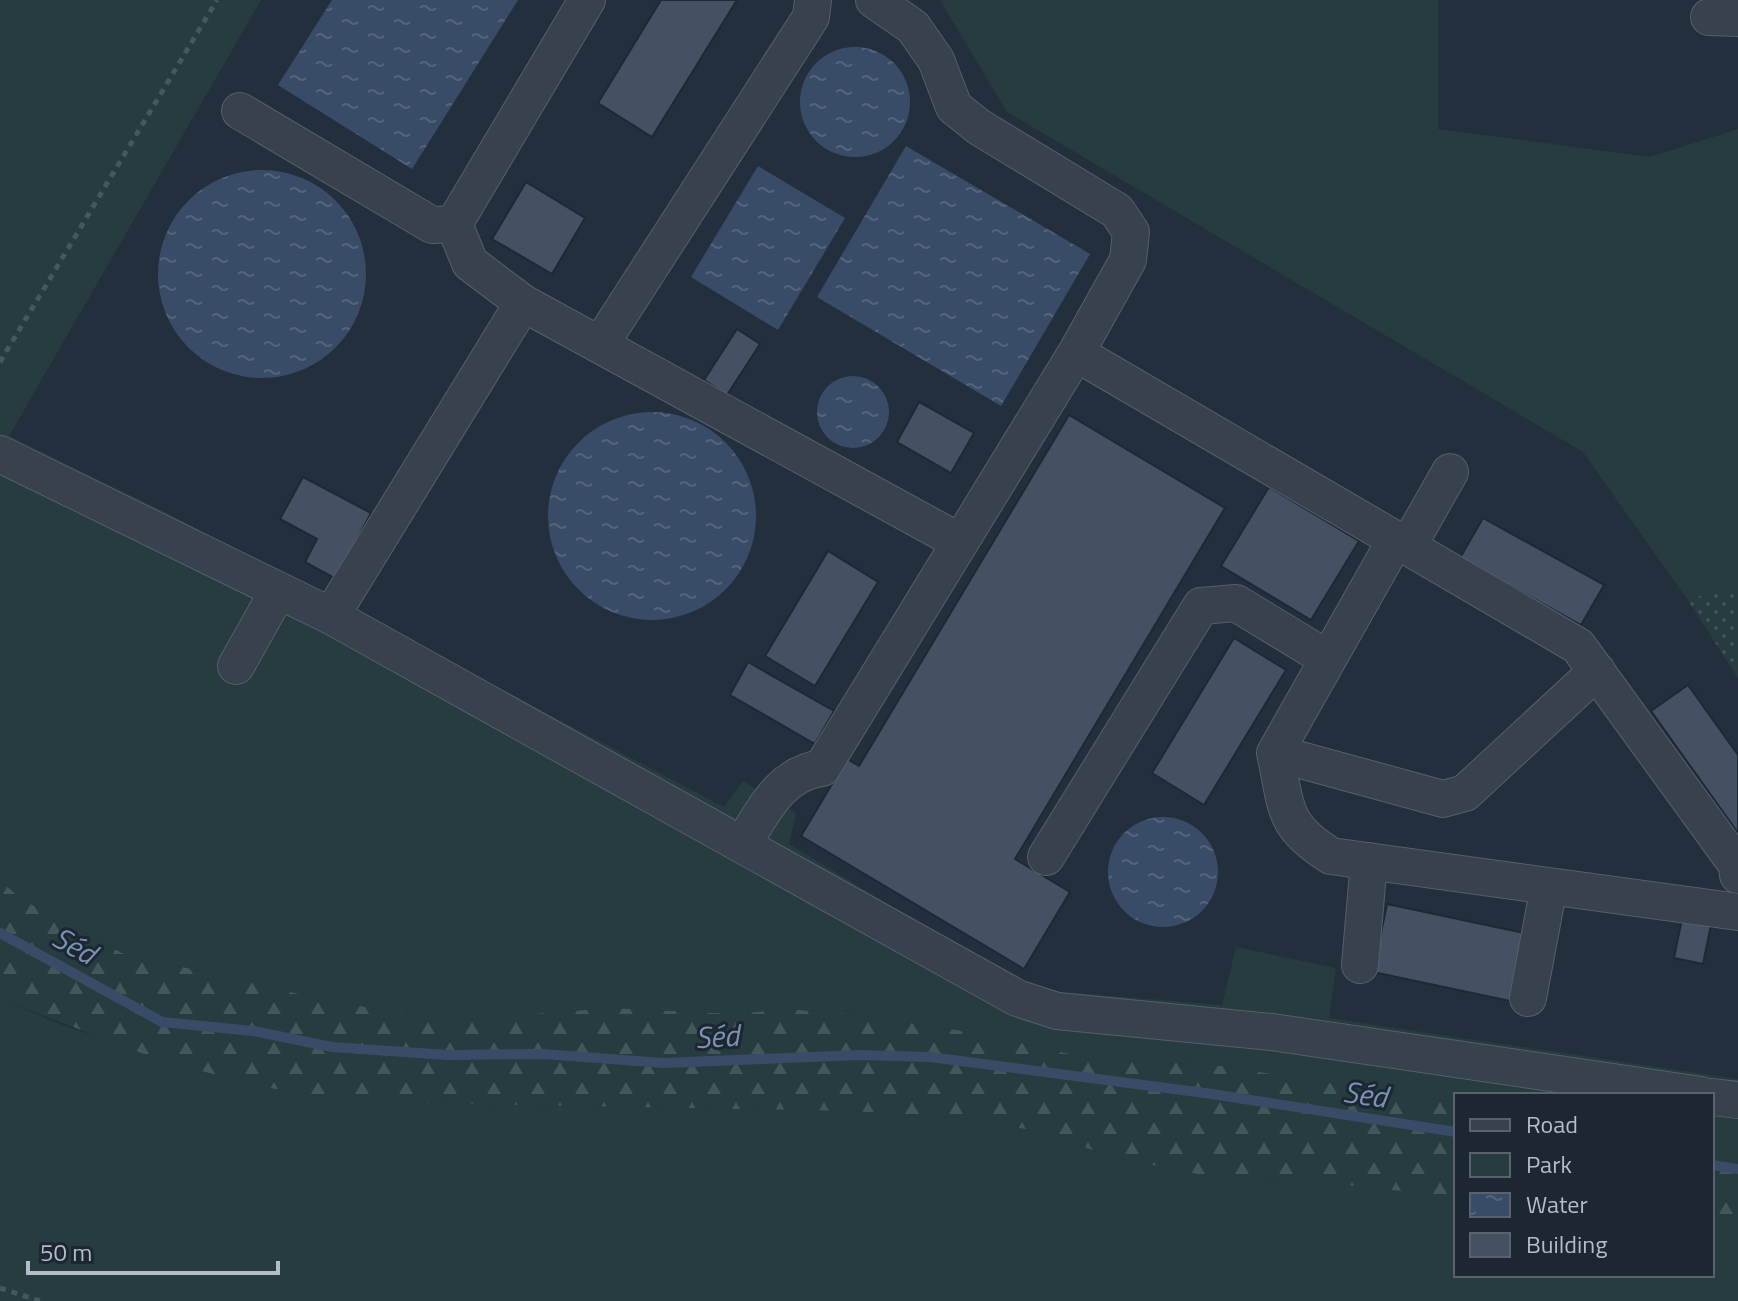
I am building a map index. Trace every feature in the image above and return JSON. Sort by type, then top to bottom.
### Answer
[{"type":"lane","points":[[454,224],[587,0]]},
{"type":"lane","points":[[600,345],[811,17],[813,0]]},
{"type":"lane","points":[[743,844],[771,798],[801,770],[822,768],[1076,353],[1128,260],[1131,232],[1117,211],[979,127],[954,107],[936,60],[913,27],[874,0]]},
{"type":"lane","points":[[240,111],[432,225],[454,224]]},
{"type":"lane","points":[[454,224],[470,263],[523,303],[960,542]]},
{"type":"lane","points":[[331,616],[523,303]]},
{"type":"lane","points":[[1076,353],[1578,646],[1737,865],[1738,875]]},
{"type":"lane","points":[[0,454],[331,616],[1017,998],[1057,1011],[1272,1032],[1687,1093]]},
{"type":"lane","points":[[1450,472],[1328,659],[1275,753],[1289,818],[1304,839],[1331,856],[1738,912]]},
{"type":"lane","points":[[236,666],[278,591]]},
{"type":"lane","points":[[1046,857],[1201,606],[1236,603],[1328,659]]},
{"type":"lane","points":[[1275,753],[1443,799],[1465,793],[1597,671]]},
{"type":"lane","points":[[1360,965],[1369,861]]},
{"type":"lane","points":[[1528,998],[1549,886]]},
{"type":"lane","points":[[1714,1097],[1738,1100]]},
{"type":"path","points":[[0,362],[217,0]]},
{"type":"path","points":[[0,1288],[40,1301]]},
{"type":"green space","points":[[0,0],[261,0],[9,436],[167,513],[724,807],[743,781],[796,813],[789,844],[1028,989],[1222,1005],[1236,947],[1336,968],[1329,1018],[1738,1079],[1738,1141],[1714,1135],[1714,1093],[1454,1093],[1454,1103],[1214,1065],[1087,1058],[982,1034],[858,1015],[787,1009],[735,1014],[612,1008],[441,1021],[316,998],[122,953],[21,899],[0,880]]},
{"type":"green space","points":[[940,0],[1438,0],[1438,129],[1650,157],[1738,129],[1738,588],[1687,599],[1583,452],[1007,112]]},
{"type":"green space","points":[[1738,588],[1738,678],[1687,599]]},
{"type":"green space","points":[[0,880],[21,899],[122,953],[316,998],[441,1021],[612,1008],[735,1014],[787,1009],[858,1015],[982,1034],[1087,1058],[1214,1065],[1454,1103],[1454,1197],[1301,1180],[1233,1181],[1112,1157],[1045,1133],[975,1119],[852,1111],[364,1102],[269,1088],[162,1061],[0,999]]},
{"type":"green space","points":[[0,999],[67,1027],[269,1088],[364,1102],[852,1111],[975,1119],[1045,1133],[1112,1157],[1233,1181],[1301,1180],[1454,1197],[1454,1277],[1714,1277],[1714,1232],[1738,1236],[1738,1301],[0,1301]]},
{"type":"green space","points":[[1714,1135],[1738,1141],[1738,1236],[1714,1232]]},
{"type":"water","points":[[332,0],[518,0],[412,169],[278,85]]},
{"type":"water","points":[[855,47],[876,51],[894,63],[906,81],[910,102],[906,123],[894,141],[876,153],[855,157],[834,153],[816,141],[804,123],[800,102],[804,81],[816,63],[834,51]]},
{"type":"water","points":[[906,146],[1090,254],[1001,406],[817,297]]},
{"type":"water","points":[[758,166],[845,218],[778,330],[691,277]]},
{"type":"water","points":[[262,170],[302,177],[336,200],[359,234],[366,274],[359,314],[336,348],[302,371],[262,378],[222,371],[188,348],[165,314],[158,274],[165,234],[188,200],[222,177]]},
{"type":"water","points":[[853,376],[879,386],[889,412],[879,438],[853,448],[827,438],[817,412],[827,386]]},
{"type":"water","points":[[652,412],[692,419],[726,442],[749,476],[756,516],[749,556],[726,590],[692,613],[652,620],[612,613],[578,590],[555,556],[548,516],[555,476],[578,442],[612,419]]},
{"type":"water","points":[[1163,817],[1184,821],[1202,833],[1214,851],[1218,872],[1214,893],[1202,911],[1184,923],[1163,927],[1142,923],[1124,911],[1112,893],[1108,872],[1112,851],[1124,833],[1142,821]]},
{"type":"building","points":[[661,0],[737,0],[652,137],[598,103]]},
{"type":"building","points":[[526,182],[585,218],[552,274],[492,239]]},
{"type":"building","points":[[737,329],[760,344],[727,395],[704,380]]},
{"type":"building","points":[[919,402],[974,433],[951,473],[897,442]]},
{"type":"building","points":[[1069,415],[1225,508],[1015,859],[1070,892],[1024,969],[801,836],[847,759],[859,766]]},
{"type":"building","points":[[303,477],[371,513],[336,579],[305,562],[317,539],[280,519]]},
{"type":"building","points":[[1269,487],[1359,541],[1311,620],[1221,566]]},
{"type":"building","points":[[1483,518],[1604,585],[1581,625],[1460,558]]},
{"type":"building","points":[[828,551],[878,582],[815,686],[765,656]]},
{"type":"building","points":[[1234,638],[1286,670],[1204,805],[1152,773]]},
{"type":"building","points":[[748,662],[834,711],[815,744],[730,695]]},
{"type":"building","points":[[1688,685],[1738,755],[1738,833],[1651,711]]},
{"type":"building","points":[[1387,904],[1524,933],[1510,1001],[1373,972]]},
{"type":"building","points":[[1684,909],[1713,915],[1703,964],[1674,958]]},
{"type":"waterway","name":"Séd","points":[[0,933],[162,1022],[253,1031],[332,1047],[447,1055],[544,1054],[663,1063],[859,1055],[930,1057],[1212,1094],[1454,1132]]},
{"type":"waterway","name":"Séd","points":[[1714,1165],[1738,1169]]}]
